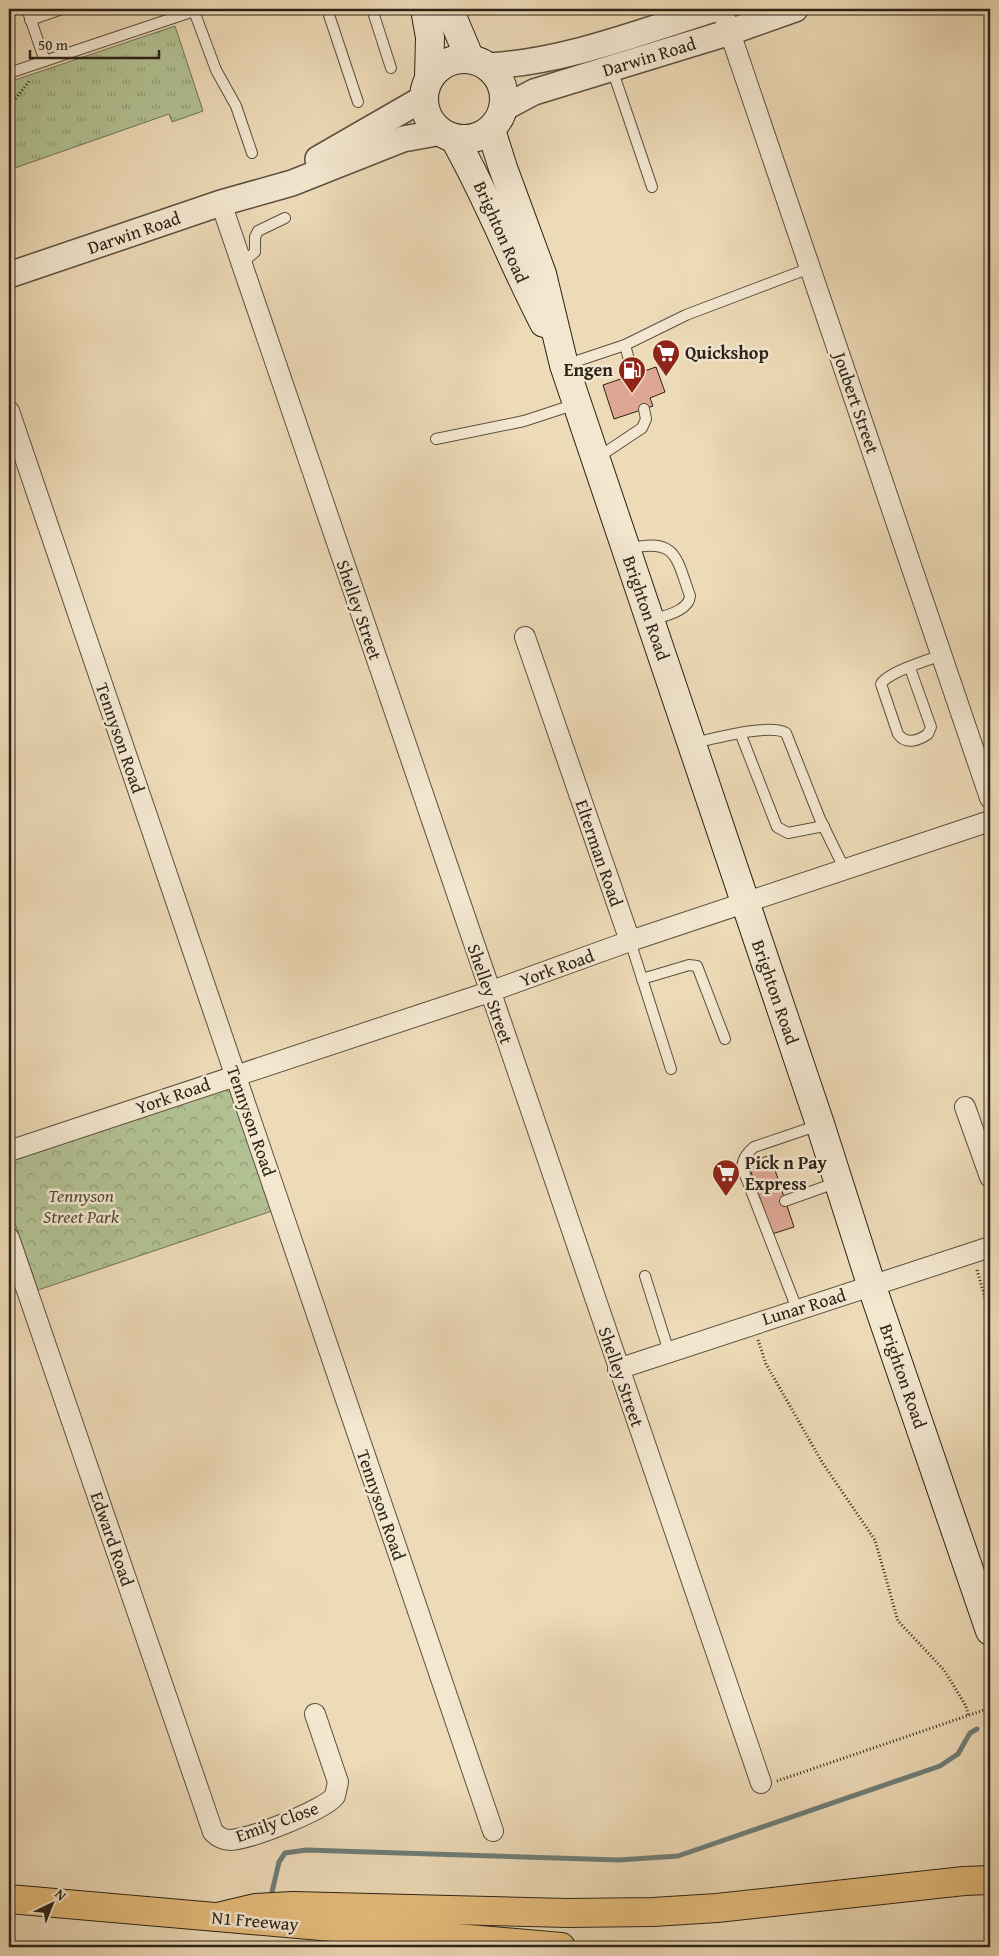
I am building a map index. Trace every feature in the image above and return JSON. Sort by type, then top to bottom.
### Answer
[{"type":"highway","points":[[217,1917],[255,1908],[293,1906],[568,1913],[653,1912],[717,1908],[977,1881],[990,1869]]},
{"type":"highway","name":"N1 Freeway","points":[[9,1898],[561,1947]]},
{"type":"main road","points":[[425,9],[430,37],[427,88],[429,117],[448,135],[473,138],[498,119],[502,85],[479,63],[449,9]]},
{"type":"main road","points":[[427,88],[446,63],[479,63]]},
{"type":"main road","name":"Brighton Road","points":[[498,119],[542,274],[562,359],[820,1124],[872,1287],[990,1630]]},
{"type":"main road","name":"Brighton Road","points":[[448,135],[477,178],[518,274],[562,359]]},
{"type":"street","name":"Darwin Road","points":[[479,63],[525,64],[602,44],[714,9]]},
{"type":"street","name":"Joubert Street","points":[[722,9],[990,798]]},
{"type":"street","name":"Darwin Road","points":[[498,119],[534,92],[730,32],[795,9]]},
{"type":"street","name":"Darwin Road","points":[[259,191],[332,152],[427,88]]},
{"type":"street","name":"Darwin Road","points":[[9,276],[221,203],[292,183],[403,139],[448,135]]},
{"type":"street","name":"Shelley Street","points":[[221,203],[489,992],[761,1783]]},
{"type":"street","name":"Tennyson Road","points":[[9,411],[493,1831]]},
{"type":"street","name":"Elterman Road","points":[[525,638],[630,941]]},
{"type":"street","name":"York Road","points":[[9,1151],[489,992],[630,941],[990,821]]},
{"type":"street","points":[[965,1107],[990,1177]]},
{"type":"street","name":"Edward Road","points":[[9,1238],[213,1832],[219,1838]]},
{"type":"street","name":"Lunar Road","points":[[618,1369],[753,1323],[872,1287],[981,1250]]},
{"type":"street","name":"Emily Close","points":[[219,1838],[237,1839],[274,1827],[321,1808],[336,1796],[338,1782],[315,1714]]},
{"type":"lane","points":[[27,9],[45,61]]},
{"type":"lane","points":[[30,20],[62,9]]},
{"type":"lane","points":[[327,9],[358,102]]},
{"type":"lane","points":[[372,9],[391,68]]},
{"type":"lane","points":[[9,73],[197,10],[216,70],[236,106],[252,153]]},
{"type":"lane","points":[[612,68],[652,188]]},
{"type":"lane","points":[[242,263],[255,252],[255,237],[258,231],[285,218]]},
{"type":"lane","points":[[562,359],[625,345],[686,315],[810,268]]},
{"type":"lane","points":[[625,345],[634,375]]},
{"type":"lane","points":[[436,440],[524,421],[577,404]]},
{"type":"lane","points":[[596,459],[642,428],[646,419],[644,410]]},
{"type":"lane","points":[[626,550],[644,545],[661,546],[669,550],[676,556],[690,596],[689,602],[684,608],[650,621]]},
{"type":"lane","points":[[910,668],[931,727],[928,734],[912,741],[904,740],[898,734],[881,686],[884,679],[910,668],[942,655]]},
{"type":"lane","points":[[692,743],[776,730],[786,734],[824,826],[845,870]]},
{"type":"lane","points":[[741,735],[777,827],[788,833],[824,826]]},
{"type":"lane","name":"Elterman Road","points":[[630,941],[671,1069]]},
{"type":"lane","points":[[642,979],[689,964],[697,966],[725,1039]]},
{"type":"lane","points":[[798,1309],[742,1167],[747,1154],[754,1147],[820,1124]]},
{"type":"lane","points":[[786,1201],[838,1182]]},
{"type":"lane","points":[[645,1276],[669,1352]]},
{"type":"path","points":[[9,107],[45,61]]},
{"type":"path","points":[[981,1250],[990,1315]]},
{"type":"path","points":[[753,1323],[771,1372],[822,1462],[875,1540],[898,1621],[944,1670],[966,1706],[968,1715]]},
{"type":"path","points":[[761,1783],[772,1783],[990,1708]]},
{"type":"green space","points":[[175,26],[203,111],[172,122],[169,114],[9,170],[9,82]]},
{"type":"green space","name":"Tennyson Street Park","points":[[224,1090],[231,1092],[275,1210],[38,1290],[9,1206],[9,1165],[14,1159]]},
{"type":"building","points":[[656,367],[665,392],[650,398],[653,406],[614,419],[603,385]]},
{"type":"building","points":[[770,1155],[794,1227],[772,1234],[748,1163]]},
{"type":"waterway","points":[[272,1892],[279,1862],[285,1853],[306,1850],[619,1860],[678,1856],[940,1766],[958,1754],[970,1733],[977,1729]]},
{"type":"place","name":"Quickshop","points":[[666,377]]},
{"type":"place","name":"Engen","points":[[632,394]]},
{"type":"place","name":"Pick n Pay Express","points":[[726,1197]]}]
